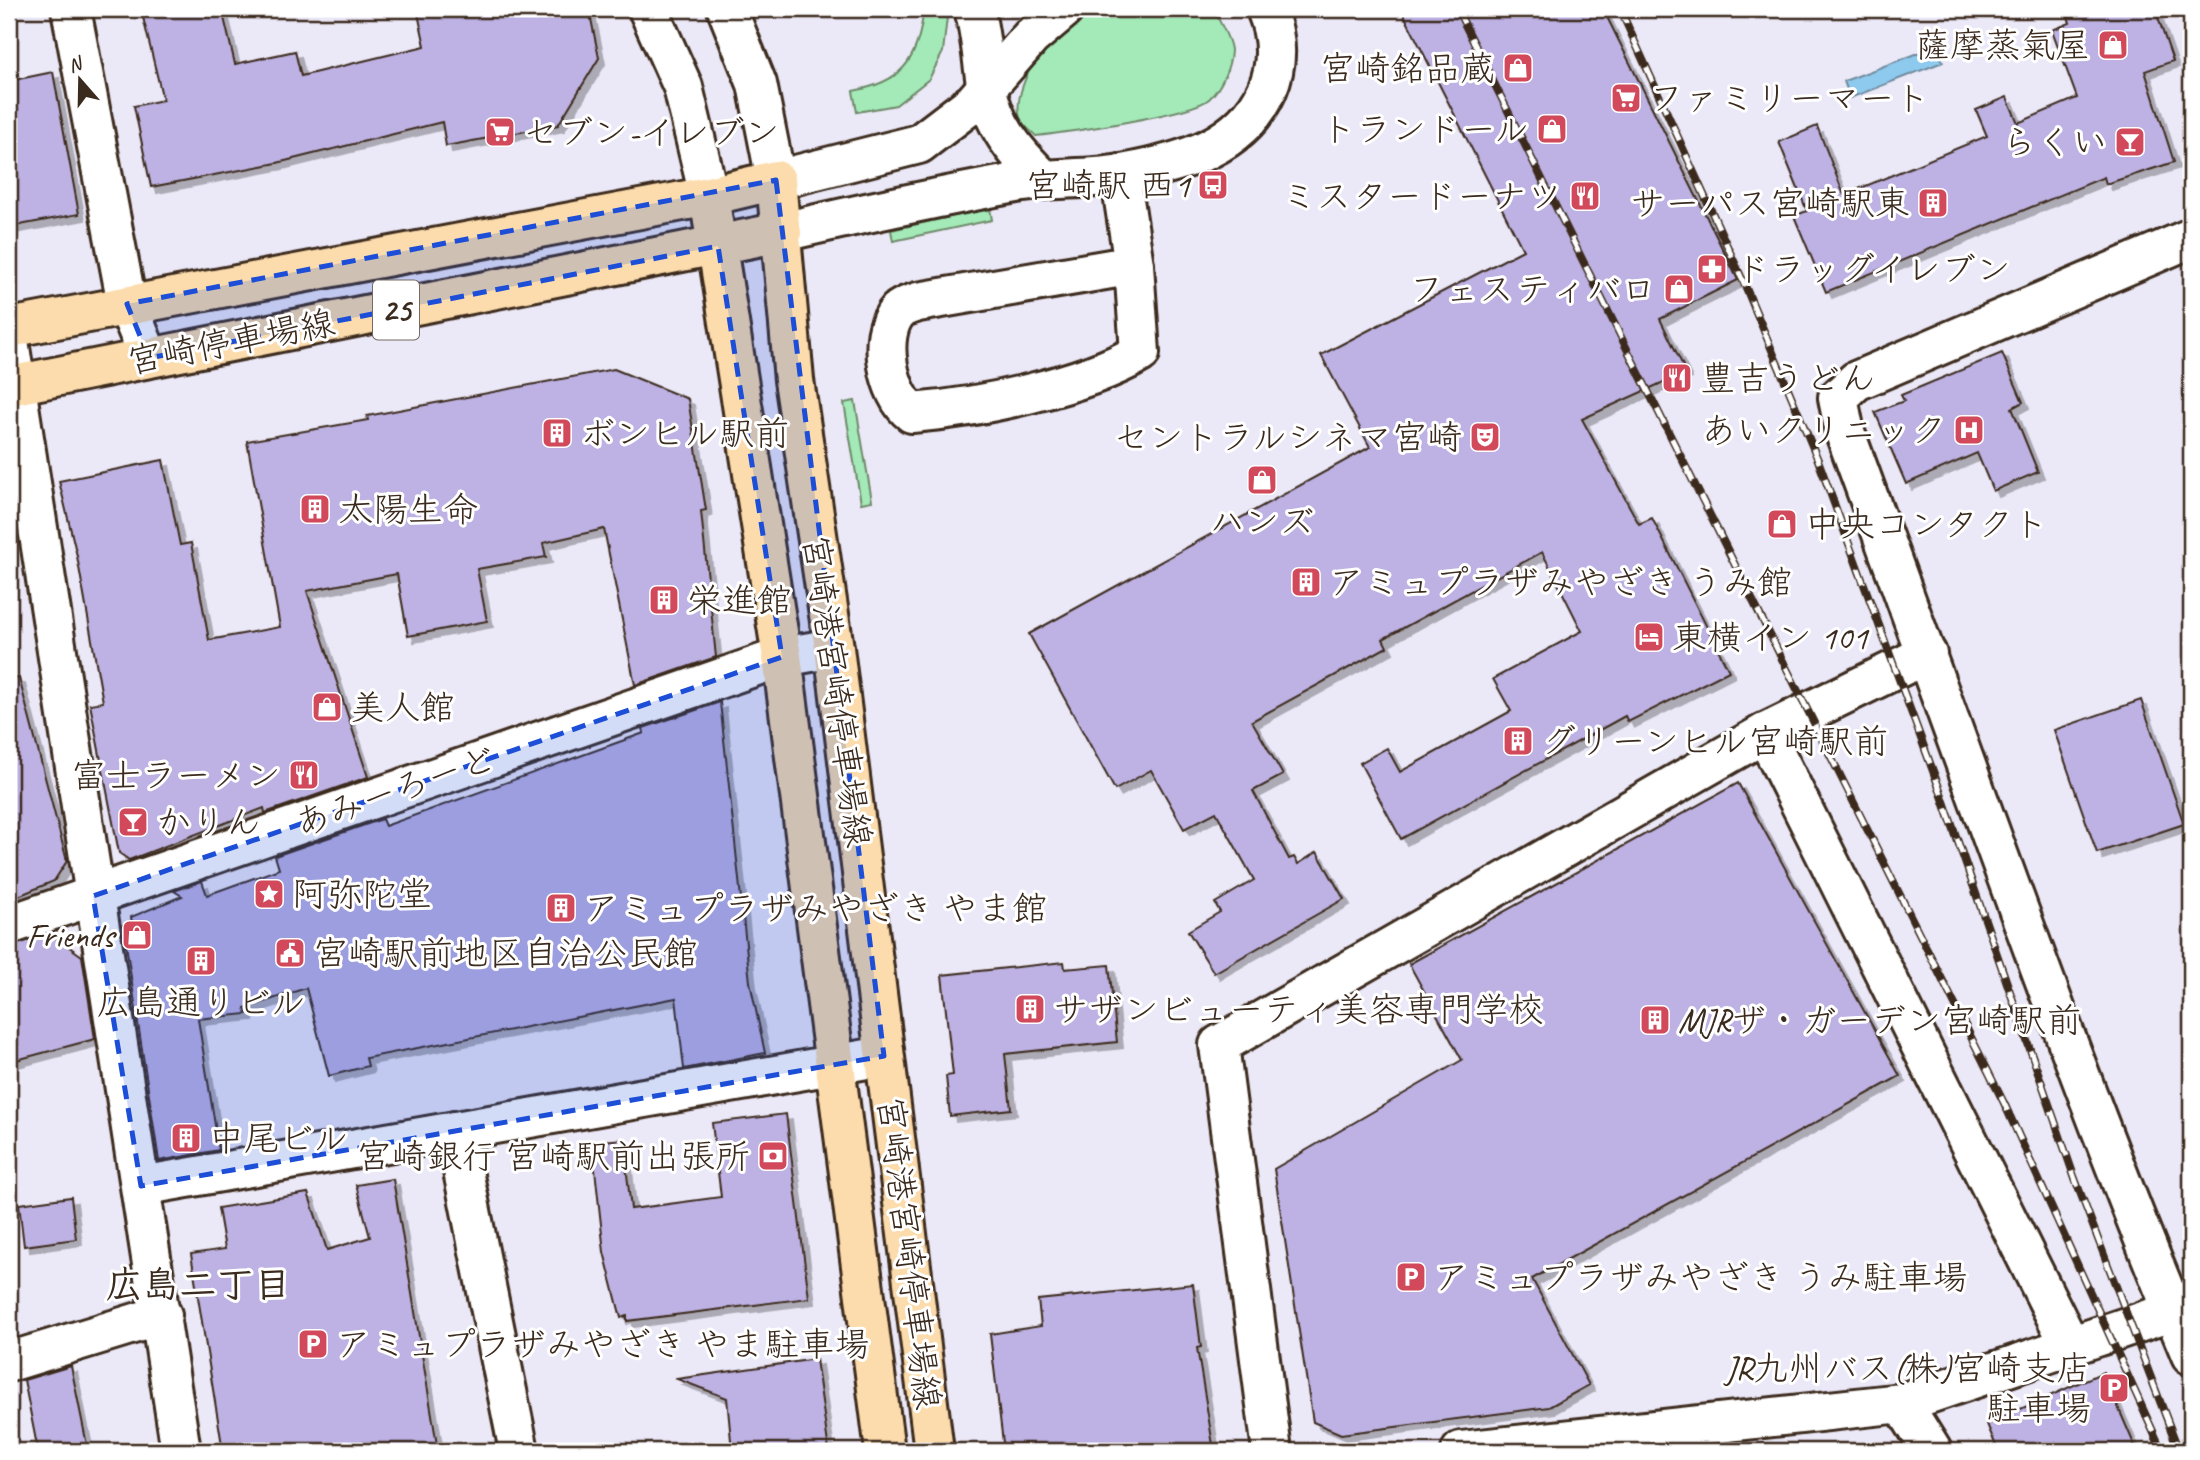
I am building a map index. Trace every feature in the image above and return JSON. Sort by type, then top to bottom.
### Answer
[{"type":"main road","name":"宮崎停車場線","points":[[9,328],[709,196],[776,180]]},
{"type":"main road","name":"宮崎港宮崎停車場線","points":[[776,180],[794,380],[834,648],[934,1451]]},
{"type":"main road","name":"宮崎港宮崎停車場線","points":[[709,196],[782,657],[885,1451]]},
{"type":"main road","name":"宮崎停車場線","points":[[11,385],[782,232]]},
{"type":"street","points":[[71,9],[127,304],[149,358]]},
{"type":"street","points":[[648,9],[683,87],[709,196]]},
{"type":"street","points":[[727,9],[757,84],[776,180],[919,144],[973,100],[1031,37],[1065,9]]},
{"type":"street","points":[[957,9],[973,100],[999,127],[1016,152],[1044,180]]},
{"type":"street","points":[[973,100],[981,35],[974,9]]},
{"type":"street","points":[[782,232],[871,211],[1044,180],[1120,174],[1208,149],[1244,125],[1267,94],[1276,66],[1273,27],[1266,9]]},
{"type":"street","points":[[1120,174],[1134,265],[1140,353],[1111,370],[1080,380],[945,411],[912,413],[900,404],[888,355],[887,328],[900,309],[919,302],[1134,265]]},
{"type":"street","points":[[2191,238],[1856,381],[1838,398],[1845,433],[2124,1195],[2182,1308],[2191,1355]]},
{"type":"street","points":[[9,341],[11,385],[162,1315],[181,1451]]},
{"type":"street","name":"あみーろーど","points":[[9,925],[782,657],[834,648]]},
{"type":"street","points":[[1272,1451],[1219,1045],[1765,733],[1927,654]]},
{"type":"street","points":[[1765,733],[2071,1347]]},
{"type":"street","points":[[141,1186],[884,1056]]},
{"type":"street","points":[[455,1131],[519,1451]]},
{"type":"street","points":[[1461,1451],[1902,1404],[2182,1308]]},
{"type":"street","points":[[9,1362],[162,1315]]},
{"type":"street","points":[[1902,1404],[1932,1451]]},
{"type":"highlighted area","points":[[776,180],[884,1056],[141,1186],[93,896],[782,657],[718,246],[149,358],[127,304]]},
{"type":"green space","points":[[1105,9],[1210,9],[1215,12],[1231,47],[1229,64],[1221,83],[1209,99],[1179,111],[1036,136],[1022,122],[1019,111],[1021,90],[1031,67],[1042,48],[1054,36],[1075,22]]},
{"type":"green space","points":[[923,15],[947,17],[943,52],[929,79],[896,105],[857,112],[853,91],[883,82],[904,67],[916,45]]},
{"type":"green space","points":[[990,208],[992,220],[893,241],[891,230]]},
{"type":"green space","points":[[855,401],[872,501],[861,503],[844,403]]},
{"type":"water","points":[[1937,46],[1943,62],[1850,98],[1844,81]]},
{"type":"building","points":[[141,9],[222,9],[235,64],[295,51],[301,76],[425,46],[417,9],[589,9],[599,58],[558,125],[446,146],[442,122],[277,163],[151,187],[134,106],[163,100]]},
{"type":"building","points":[[1401,9],[1603,9],[1738,280],[1660,319],[1686,372],[1582,419],[1639,524],[1652,518],[1729,671],[1628,722],[1625,716],[1401,839],[1360,763],[1387,748],[1400,772],[1511,711],[1493,679],[1582,631],[1542,552],[1383,639],[1387,647],[1252,721],[1283,775],[1253,791],[1289,859],[1294,857],[1298,864],[1317,852],[1344,899],[1214,973],[1188,931],[1220,912],[1215,903],[1254,880],[1216,812],[1184,829],[1151,770],[1115,790],[1029,634],[1370,447],[1321,355],[1523,250]]},
{"type":"building","points":[[2066,9],[2155,9],[2173,61],[2145,71],[2174,162],[2106,184],[2104,177],[1826,292],[1794,216],[1807,211],[1779,142],[1817,126],[1844,195],[1987,136],[1976,110],[2007,97],[2018,123],[2077,98],[2052,30],[2070,23]]},
{"type":"building","points":[[53,72],[79,214],[9,227],[9,81]]},
{"type":"building","name":"あいクリニック","points":[[2002,353],[2023,402],[2012,408],[2038,472],[1993,491],[1977,453],[1906,484],[1875,412],[1904,401],[1901,395]]},
{"type":"building","points":[[614,369],[688,399],[706,510],[701,511],[716,657],[635,685],[604,529],[543,543],[546,557],[477,569],[487,621],[408,636],[397,574],[307,591],[368,777],[265,813],[264,808],[129,860],[119,853],[90,704],[103,702],[77,556],[59,481],[163,460],[180,545],[191,543],[209,640],[280,627],[247,441],[368,420],[367,416]]},
{"type":"building","points":[[19,678],[67,861],[54,881],[9,900],[9,679]]},
{"type":"building","points":[[2141,700],[2184,824],[2097,853],[2054,730]]},
{"type":"building","points":[[720,702],[750,982],[765,1053],[684,1069],[676,998],[366,1058],[368,1066],[329,1076],[306,988],[245,1008],[247,1014],[198,1019],[219,1150],[159,1161],[123,925],[132,923],[131,917],[182,896],[174,891],[202,881],[207,895],[279,869],[275,856],[382,819],[385,826],[644,733],[643,728]]},
{"type":"building","name":"MJRザ・ガーデン宮崎駅前","points":[[1738,783],[1900,1076],[1532,1279],[1589,1385],[1549,1407],[1341,1434],[1313,1422],[1274,1169],[1462,1060],[1409,964]]},
{"type":"building","points":[[51,934],[82,956],[95,1039],[9,1062],[9,946]]},
{"type":"building","name":"サザンビューティ美容専門学校","points":[[1064,962],[1065,969],[1109,965],[1117,1042],[1005,1054],[1011,1109],[950,1116],[946,1076],[953,1075],[942,975]]},
{"type":"building","points":[[786,1114],[809,1298],[627,1321],[627,1316],[621,1318],[604,1252],[592,1142],[623,1139],[631,1209],[721,1197],[712,1123]]},
{"type":"building","name":"アミュプラザみやざき やま駐車場","points":[[393,1179],[438,1451],[223,1451],[191,1254],[225,1249],[218,1208],[308,1193],[327,1250],[370,1237],[356,1185]]},
{"type":"building","points":[[71,1197],[76,1239],[24,1246],[19,1204]]},
{"type":"building","points":[[1193,1284],[1201,1347],[1197,1348],[1214,1451],[1004,1451],[990,1334],[1041,1326],[1038,1300]]},
{"type":"building","points":[[816,1359],[829,1451],[732,1451],[727,1398],[677,1379]]},
{"type":"building","points":[[71,1366],[87,1445],[60,1451],[38,1451],[24,1380]]},
{"type":"building","points":[[2103,1372],[2137,1451],[1998,1451],[1987,1424]]},
{"type":"railway","points":[[1457,9],[2004,1103],[2162,1451]]},
{"type":"railway","points":[[1620,9],[1743,281],[1818,460],[1940,790],[2075,1179],[2179,1451]]},
{"type":"place","name":"薩摩蒸氣屋","points":[[2113,45]]},
{"type":"place","name":"宮崎銘品蔵","points":[[1518,68]]},
{"type":"place","name":"ファミリーマート","points":[[1626,98]]},
{"type":"place","name":"トランドール","points":[[1552,129]]},
{"type":"place","name":"セブン-イレブン","points":[[500,132]]},
{"type":"place","name":"らくい","points":[[2130,142]]},
{"type":"place","name":"宮崎駅 西1","points":[[1213,185]]},
{"type":"place","name":"ミスタードーナツ","points":[[1585,196]]},
{"type":"place","name":"サーパス宮崎駅東","points":[[1933,203]]},
{"type":"place","name":"ドラッグイレブン","points":[[1712,269]]},
{"type":"place","name":"フェスティバロ","points":[[1679,289]]},
{"type":"place","name":"豊吉うどん","points":[[1677,378]]},
{"type":"place","name":"あいクリニック","points":[[1969,430]]},
{"type":"place","name":"ボンヒル駅前","points":[[557,433]]},
{"type":"place","name":"セントラルシネマ宮崎","points":[[1485,437]]},
{"type":"place","name":"ハンズ","points":[[1262,480]]},
{"type":"place","name":"太陽生命","points":[[315,509]]},
{"type":"place","name":"中央コンタクト","points":[[1782,524]]},
{"type":"place","name":"アミュプラザみやざき うみ館","points":[[1306,582]]},
{"type":"place","name":"栄進館","points":[[664,600]]},
{"type":"place","name":"東横イン 101","points":[[1649,637]]},
{"type":"place","name":"美人館","points":[[327,707]]},
{"type":"place","name":"グリーンヒル宮崎駅前","points":[[1518,741]]},
{"type":"place","name":"富士ラーメン","points":[[304,775]]},
{"type":"place","name":"かりん","points":[[133,822]]},
{"type":"place","name":"阿弥陀堂","points":[[269,894]]},
{"type":"place","name":"アミュプラザみやざき やま館","points":[[561,908]]},
{"type":"place","name":"Friends","points":[[137,935]]},
{"type":"place","name":"宮崎駅前地区自治公民館","points":[[290,953]]},
{"type":"place","name":"広島通りビル","points":[[201,961]]},
{"type":"place","name":"サザンビューティ美容専門学校","points":[[1030,1009]]},
{"type":"place","name":"MJRザ・ガーデン宮崎駅前","points":[[1655,1020]]},
{"type":"place","name":"中尾ビル","points":[[186,1138]]},
{"type":"place","name":"宮崎銀行 宮崎駅前出張所","points":[[773,1156]]},
{"type":"place","name":"アミュプラザみやざき うみ駐車場","points":[[1411,1277]]},
{"type":"place","name":"アミュプラザみやざき やま駐車場","points":[[313,1344]]},
{"type":"place","name":"JR九州バス(株)宮崎支店 駐車場","points":[[2114,1388]]},
{"type":"district","name":"広島二丁目","points":[[198,1284]]}]
